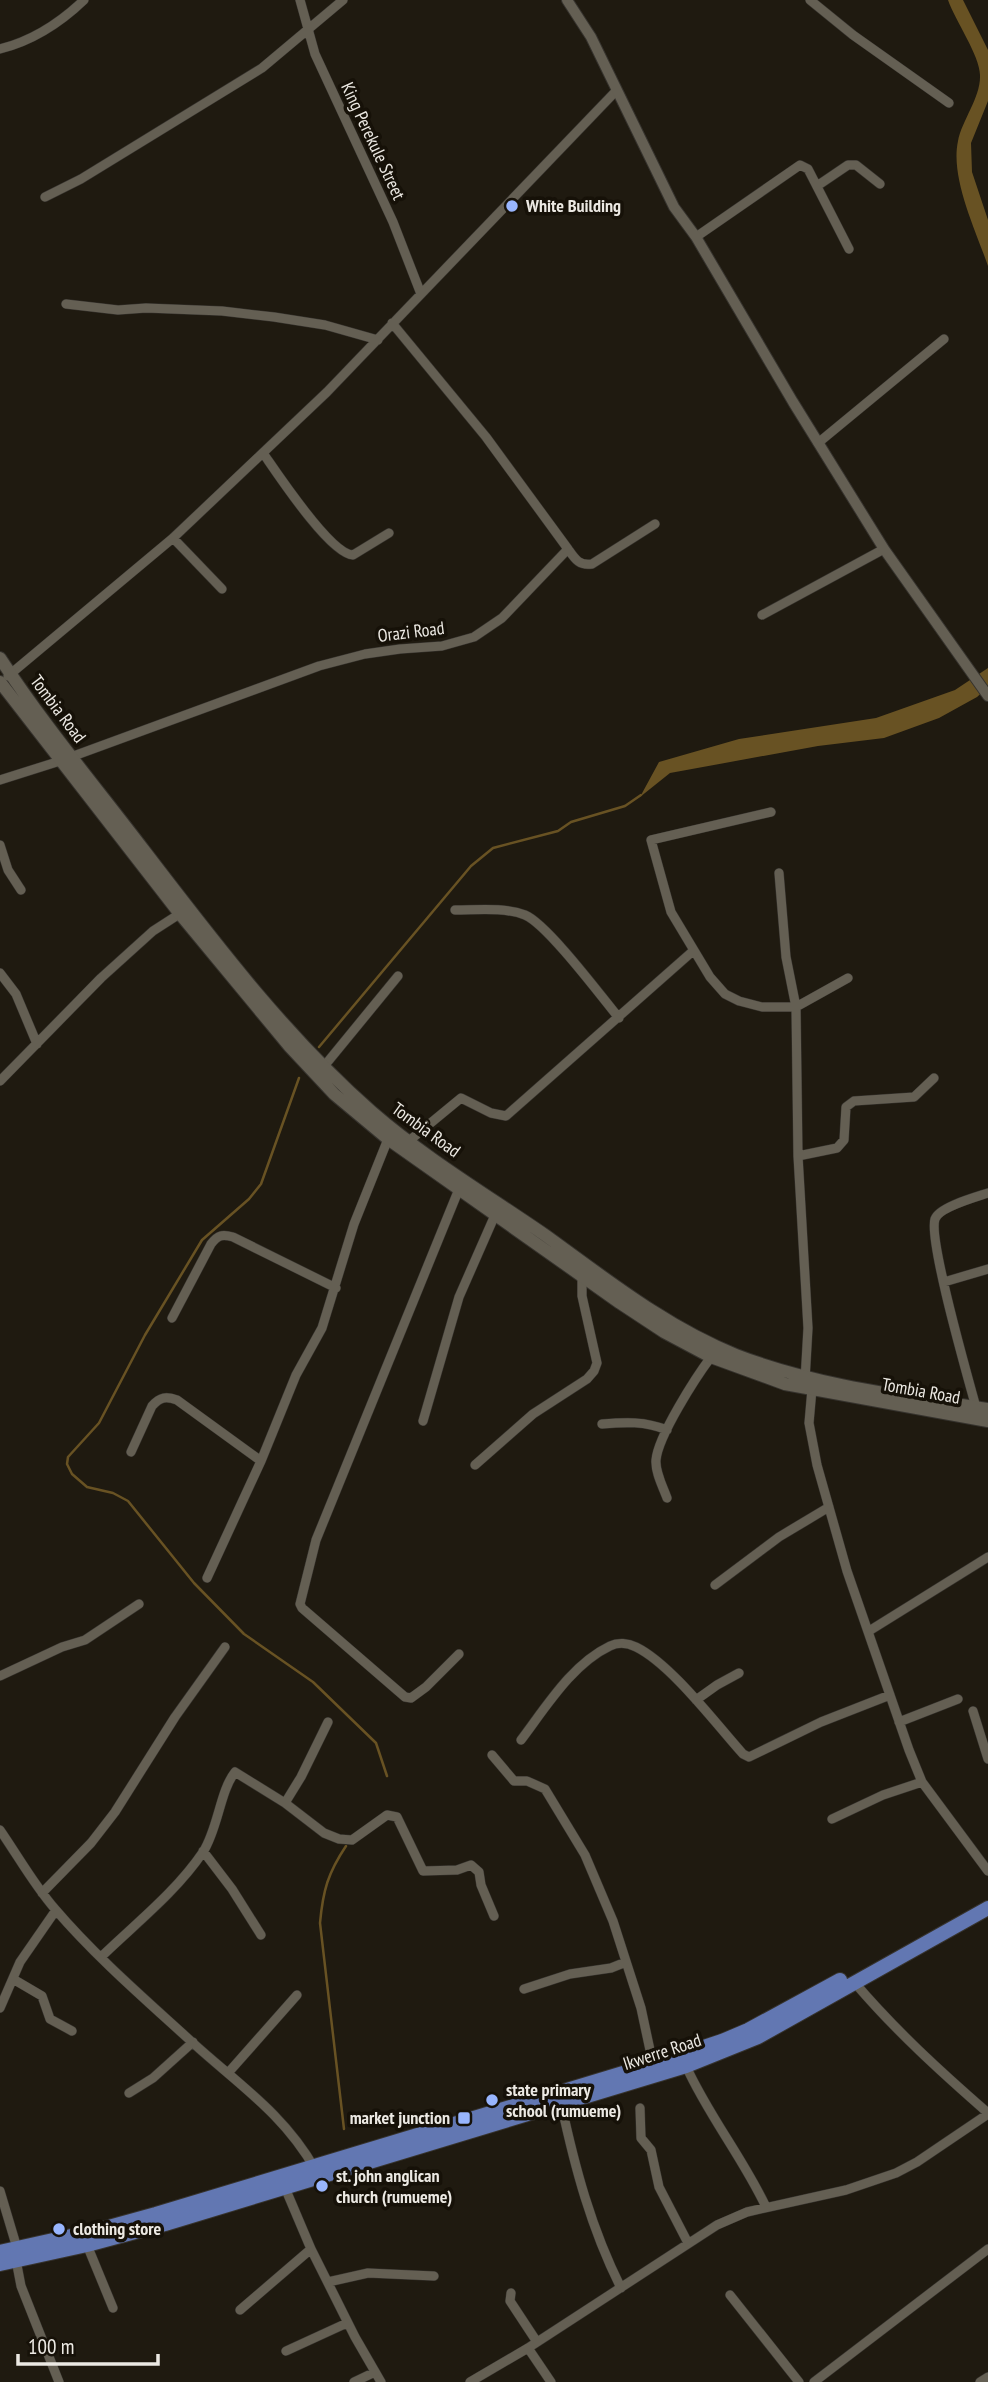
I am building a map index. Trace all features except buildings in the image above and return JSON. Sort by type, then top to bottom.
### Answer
[{"type":"main road","name":"Tombia Road","points":[[0,658],[5,678],[184,911],[289,1029],[320,1072],[388,1139],[405,1144],[680,1329],[807,1385]]},
{"type":"main road","name":"Tombia Road","points":[[320,1072],[375,1115],[458,1189],[664,1332],[711,1357],[766,1378],[983,1414]]},
{"type":"main road","name":"Ikwerre Road","points":[[0,2264],[17,2254],[98,2230],[316,2172],[722,2042],[988,1898]]},
{"type":"main road","name":"Ikwerre Road","points":[[316,2172],[686,2066],[758,2037],[988,1908]]},
{"type":"main road","name":"Ikwerre Road","points":[[0,2252],[17,2254],[87,2245],[165,2224],[283,2182]]},
{"type":"street","points":[[0,49],[33,37],[84,0]]},
{"type":"street","name":"King Perekule Street","points":[[300,0],[315,54],[393,222],[421,294]]},
{"type":"street","points":[[45,197],[81,179],[262,68],[343,0]]},
{"type":"street","points":[[567,0],[591,37],[674,207],[696,237],[884,549],[987,694]]},
{"type":"street","points":[[810,0],[853,35],[949,103]]},
{"type":"street","points":[[5,678],[173,538],[262,453],[378,340],[616,91]]},
{"type":"street","points":[[696,237],[800,165],[808,169],[849,249]]},
{"type":"street","points":[[817,186],[848,165],[856,165],[880,184]]},
{"type":"street","points":[[66,304],[118,310],[197,310],[274,317],[325,325],[378,340]]},
{"type":"street","points":[[393,323],[486,437],[576,561],[584,565],[592,564],[654,524]]},
{"type":"street","points":[[818,443],[944,339]]},
{"type":"street","points":[[262,453],[312,520],[347,554],[353,555],[389,533]]},
{"type":"street","points":[[173,538],[222,589]]},
{"type":"street","name":"Orazi Road","points":[[0,780],[319,666],[377,652],[442,646],[474,637],[502,618],[568,549]]},
{"type":"street","points":[[762,615],[884,549]]},
{"type":"street","points":[[771,812],[651,841],[671,912],[710,977],[725,993],[739,1001],[762,1007],[796,1007],[848,978]]},
{"type":"street","points":[[0,845],[8,870],[21,890]]},
{"type":"street","points":[[779,873],[786,957],[796,1007],[798,1156],[807,1328],[807,1385],[812,1444],[847,1571],[922,1782],[988,1871]]},
{"type":"street","points":[[455,910],[513,912],[528,916],[546,931],[619,1018]]},
{"type":"street","points":[[0,1081],[101,978],[153,931],[184,911]]},
{"type":"street","points":[[405,1144],[461,1098],[491,1113],[506,1116],[694,951]]},
{"type":"street","points":[[0,973],[16,994],[37,1044]]},
{"type":"street","points":[[320,1072],[398,976]]},
{"type":"street","points":[[798,1156],[837,1148],[844,1140],[846,1107],[854,1101],[914,1097],[934,1078]]},
{"type":"street","points":[[207,1578],[261,1461],[296,1375],[322,1328],[354,1224],[388,1139]]},
{"type":"street","points":[[458,1189],[316,1540],[300,1604],[405,1697],[411,1698],[426,1687],[459,1654]]},
{"type":"street","points":[[983,1414],[944,1282],[934,1229],[936,1217],[942,1211],[988,1193]]},
{"type":"street","points":[[423,1421],[459,1297],[495,1215]]},
{"type":"street","points":[[172,1318],[211,1244],[223,1234],[336,1288]]},
{"type":"street","points":[[944,1282],[988,1269]]},
{"type":"street","points":[[475,1465],[533,1414],[587,1379],[594,1371],[597,1363],[582,1296],[582,1277]]},
{"type":"street","points":[[667,1498],[656,1461],[667,1430],[691,1383],[711,1357]]},
{"type":"street","points":[[131,1452],[152,1406],[166,1396],[177,1400],[261,1461]]},
{"type":"street","points":[[601,1424],[652,1423],[667,1430]]},
{"type":"street","points":[[715,1585],[779,1537],[829,1507]]},
{"type":"street","points":[[869,1631],[988,1557]]},
{"type":"street","points":[[0,1675],[62,1647],[85,1640],[139,1604]]},
{"type":"street","points":[[521,1740],[578,1668],[611,1645],[625,1643],[637,1647],[663,1667],[743,1754],[749,1757],[821,1721],[890,1695]]},
{"type":"street","points":[[42,1893],[91,1843],[115,1812],[175,1717],[225,1647]]},
{"type":"street","points":[[696,1700],[739,1673]]},
{"type":"street","points":[[899,1722],[958,1699]]},
{"type":"street","points":[[973,1711],[988,1759]]},
{"type":"street","points":[[285,1803],[328,1722]]},
{"type":"street","points":[[492,1755],[514,1781],[527,1780],[545,1789],[585,1855],[609,1910],[641,2008],[653,2064]]},
{"type":"street","points":[[101,1957],[171,1890],[203,1852],[233,1773],[285,1803],[324,1833],[339,1839],[352,1840],[387,1815],[397,1817],[423,1871],[457,1870],[471,1865],[479,1872],[481,1885],[494,1916]]},
{"type":"street","points":[[832,1819],[874,1799],[922,1782]]},
{"type":"street","points":[[0,1830],[56,1910],[101,1957],[276,2115],[299,2143],[316,2172]]},
{"type":"street","points":[[203,1852],[232,1889],[261,1935]]},
{"type":"street","points":[[0,2008],[20,1962],[56,1910]]},
{"type":"street","points":[[524,1989],[570,1974],[611,1968],[626,1962]]},
{"type":"street","points":[[12,1979],[42,1996],[50,2019],[72,2031]]},
{"type":"street","points":[[470,2382],[528,2348],[717,2225],[747,2212],[845,2190],[896,2173],[917,2162],[988,2113],[922,2055],[855,1983]]},
{"type":"street","points":[[228,2073],[297,1995]]},
{"type":"street","points":[[130,2093],[153,2078],[193,2042]]},
{"type":"street","points":[[686,2066],[719,2127],[750,2172],[766,2207]]},
{"type":"street","points":[[561,2103],[577,2176],[590,2218],[621,2288]]},
{"type":"street","points":[[640,2108],[641,2138],[651,2150],[659,2187],[688,2243]]},
{"type":"street","points":[[283,2182],[311,2249],[347,2323],[381,2382]]},
{"type":"street","points":[[0,2191],[17,2254],[21,2286],[59,2382]]},
{"type":"street","points":[[87,2245],[113,2308]]},
{"type":"street","points":[[240,2310],[311,2249]]},
{"type":"street","points":[[814,2382],[988,2249]]},
{"type":"street","points":[[328,2282],[368,2273],[434,2276]]},
{"type":"street","points":[[511,2293],[510,2301],[537,2342]]},
{"type":"street","points":[[730,2295],[799,2382]]},
{"type":"street","points":[[286,2351],[347,2323]]},
{"type":"street","points":[[528,2348],[551,2382]]},
{"type":"street","points":[[354,2382],[375,2372]]},
{"type":"street","points":[[980,2382],[988,2376]]},
{"type":"shaded area","points":[[948,0],[963,0],[988,50],[988,101],[971,143],[972,172],[988,220],[988,266],[965,204],[956,156],[960,133],[978,92],[979,67]]},
{"type":"shaded area","points":[[988,668],[988,687],[977,697],[939,718],[884,738],[818,746],[670,773],[640,797],[659,762],[739,739],[876,718],[955,690]]},
{"type":"waterway","points":[[319,1047],[471,866],[493,848],[558,831],[571,822],[625,806],[641,795]]},
{"type":"waterway","points":[[299,1078],[261,1184],[249,1199],[202,1240],[145,1335],[99,1423],[68,1457],[67,1464],[72,1474],[87,1487],[113,1493],[128,1501],[194,1583],[244,1634],[313,1682],[376,1743],[387,1776]]},
{"type":"waterway","points":[[344,2129],[320,1923],[327,1882],[346,1846]]},
{"type":"place","name":"White Building","points":[[512,206]]},
{"type":"place","name":"state primary school (rumueme)","points":[[492,2100]]},
{"type":"place","name":"market junction","points":[[464,2118]]},
{"type":"place","name":"st. john anglican church (rumueme)","points":[[322,2186]]},
{"type":"place","name":"clothing store","points":[[59,2229]]}]
